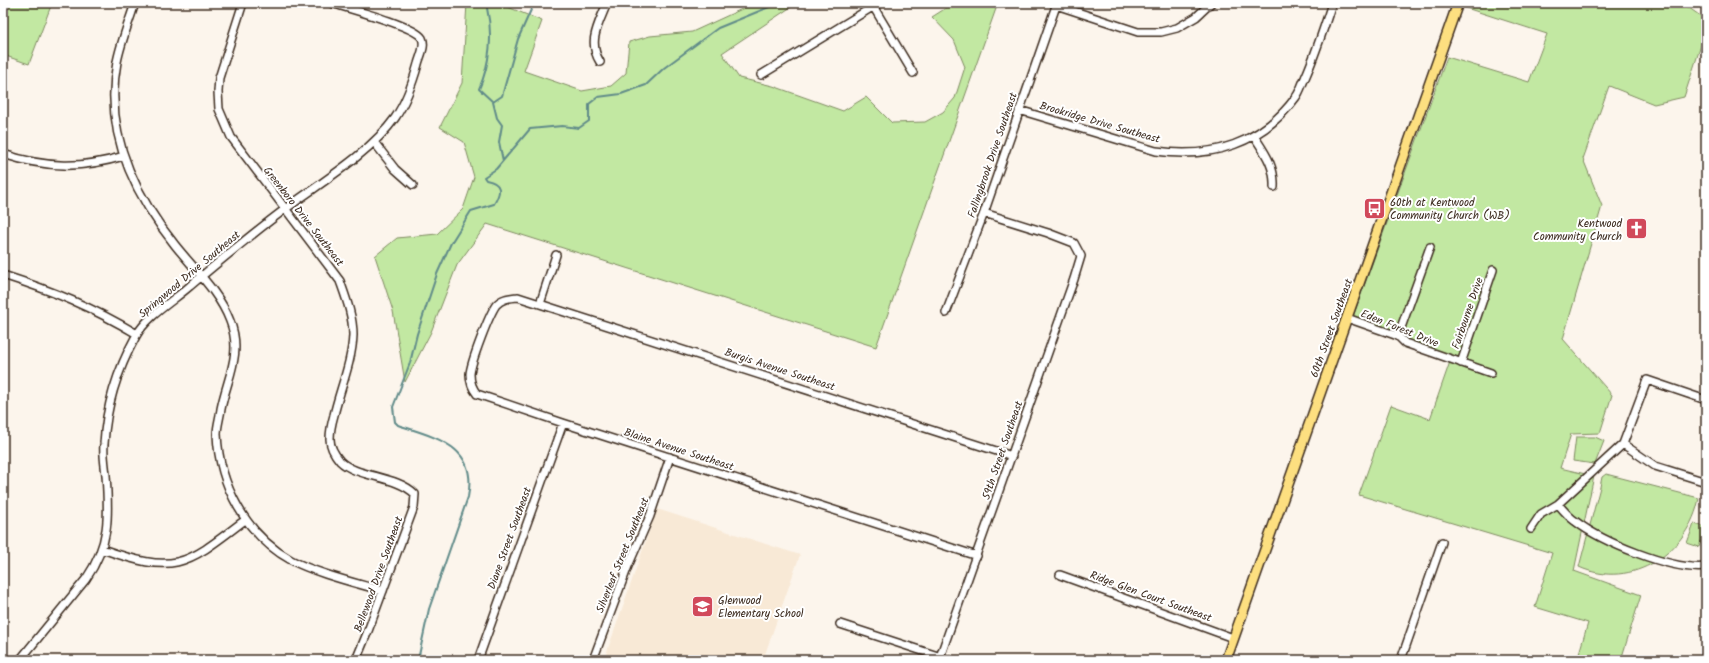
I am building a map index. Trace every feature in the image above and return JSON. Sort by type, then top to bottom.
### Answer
[{"type":"main road","name":"60th Street Southeast","points":[[1226,660],[1458,3]]},
{"type":"street","points":[[135,3],[117,62],[114,105],[116,130],[124,156],[148,207],[174,244],[226,311],[235,340],[234,364],[224,396],[217,433],[223,471],[232,496],[245,520],[270,545],[291,560],[383,591]]},
{"type":"street","name":"Greenboro Drive Southeast","points":[[243,3],[219,78],[219,109],[231,137],[340,281],[349,305],[353,333],[351,348],[332,424],[330,440],[333,451],[341,462],[408,487],[415,494]]},
{"type":"street","points":[[331,3],[355,7]]},
{"type":"street","points":[[600,62],[594,52],[593,41],[607,3]]},
{"type":"street","points":[[1056,4],[1138,32],[1161,32],[1177,28],[1196,17],[1211,3]]},
{"type":"street","name":"Brookridge Drive Southeast","points":[[1019,110],[1135,146],[1178,154],[1198,154],[1225,149],[1254,136],[1270,124],[1297,96],[1312,62],[1332,3]]},
{"type":"street","name":"Fallingbrook Drive Southeast","points":[[946,313],[984,213],[1056,4]]},
{"type":"street","points":[[761,75],[876,5],[913,73]]},
{"type":"street","name":"Springwood Drive Southeast","points":[[20,660],[86,579],[95,566],[102,549],[108,527],[108,502],[104,447],[109,404],[120,372],[137,334],[147,322],[201,277],[286,209],[374,142],[396,118],[408,95],[424,47],[422,38],[416,32],[355,7]]},
{"type":"street","points":[[1254,136],[1272,167],[1274,187]]},
{"type":"street","points":[[374,142],[395,169],[413,185]]},
{"type":"street","points":[[3,154],[47,165],[77,166],[100,163],[124,156]]},
{"type":"street","name":"59th Street Southeast","points":[[940,657],[977,556],[1081,256],[1074,243],[984,213]]},
{"type":"street","points":[[1398,336],[1430,247]]},
{"type":"street","points":[[540,304],[556,255]]},
{"type":"street","name":"Fairbourne Drive","points":[[1461,363],[1494,270]]},
{"type":"street","points":[[3,275],[67,296],[99,312],[137,334]]},
{"type":"street","name":"Burgis Avenue Southeast","points":[[506,298],[518,297],[1012,456]]},
{"type":"street","name":"Blaine Avenue Southeast","points":[[506,298],[497,304],[490,316],[470,374],[471,387],[477,394],[562,423],[977,556]]},
{"type":"street","name":"Eden Forest Drive","points":[[1347,318],[1398,336],[1405,344],[1490,373]]},
{"type":"street","points":[[1531,529],[1541,514],[1558,504],[1623,444],[1647,380],[1706,400]]},
{"type":"street","name":"Diane Street Southeast","points":[[478,660],[562,423]]},
{"type":"street","points":[[1623,444],[1655,466],[1706,482]]},
{"type":"street","name":"Silverleaf Street Southeast","points":[[593,660],[628,566],[650,516],[670,457]]},
{"type":"street","name":"Bellewood Drive Southeast","points":[[356,660],[414,507],[415,494]]},
{"type":"street","points":[[1558,504],[1575,521],[1624,548],[1684,567],[1706,567]]},
{"type":"street","points":[[102,549],[151,564],[165,565],[178,563],[207,549],[245,520]]},
{"type":"street","points":[[1401,660],[1442,542]]},
{"type":"street","name":"Ridge Glen Court Southeast","points":[[1060,574],[1233,638]]},
{"type":"street","points":[[840,624],[950,660]]},
{"type":"shaded area","name":"Glenwood Elementary School","points":[[657,509],[800,555],[764,657],[773,660],[604,660]]},
{"type":"green space","points":[[3,3],[52,3],[29,64],[3,55]]},
{"type":"green space","points":[[467,3],[498,3],[542,21],[524,71],[582,91],[611,86],[626,73],[629,42],[650,36],[692,32],[755,3],[797,3],[722,53],[739,78],[773,86],[843,111],[866,97],[892,123],[925,122],[943,112],[955,98],[965,67],[954,40],[932,17],[954,3],[998,3],[876,347],[487,224],[457,265],[431,332],[405,382],[393,311],[375,256],[397,238],[437,234],[463,209],[474,177],[464,142],[440,127],[462,83]]},
{"type":"green space","points":[[1465,3],[1682,3],[1702,17],[1705,33],[1684,97],[1654,104],[1609,86],[1583,159],[1602,206],[1563,339],[1612,395],[1600,433],[1571,434],[1560,468],[1594,476],[1574,571],[1641,595],[1621,660],[1577,660],[1588,623],[1535,607],[1552,553],[1359,495],[1391,405],[1430,419],[1452,356],[1351,322],[1447,57],[1529,82],[1547,34],[1463,7]]},
{"type":"green space","points":[[1576,437],[1595,437],[1604,441],[1595,464],[1573,461]]},
{"type":"green space","points":[[1606,474],[1699,498],[1693,517],[1683,535],[1671,550],[1655,562],[1638,570],[1619,574],[1599,573],[1579,567],[1602,477]]},
{"type":"green space","points":[[1694,524],[1706,527],[1699,547],[1687,543]]},
{"type":"waterway","points":[[493,102],[502,96],[518,39],[534,3]]},
{"type":"waterway","points":[[418,660],[429,609],[468,497],[469,480],[467,466],[461,455],[440,440],[398,425],[395,422],[393,407],[410,363],[417,334],[437,274],[451,243],[471,211],[494,204],[498,196],[498,186],[492,181],[486,180],[484,177],[496,169],[530,129],[562,126],[579,128],[589,121],[589,104],[598,97],[621,94],[646,85],[664,68],[718,28],[779,3]]},
{"type":"waterway","points":[[487,8],[490,28],[489,49],[486,69],[479,89],[493,102],[497,118],[502,125],[499,142],[503,161]]},
{"type":"place","name":"60th at Kentwood Community Church (WB)","points":[[1375,208]]},
{"type":"place","name":"Kentwood Community Church","points":[[1637,229]]},
{"type":"place","name":"Glenwood Elementary School","points":[[702,606]]}]
